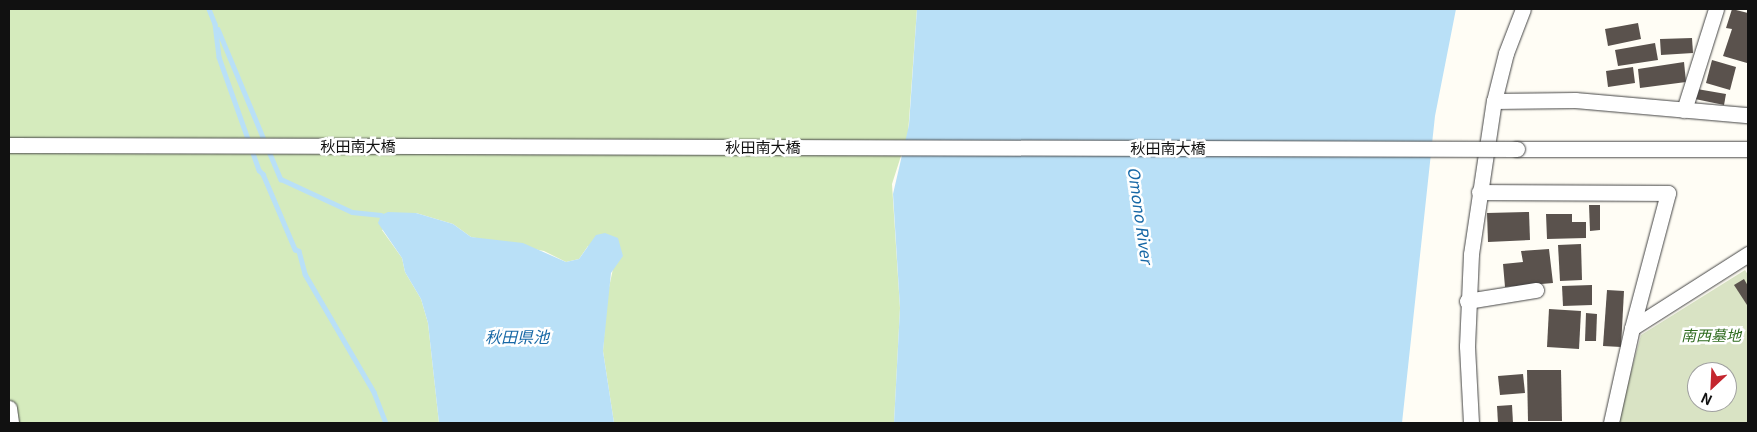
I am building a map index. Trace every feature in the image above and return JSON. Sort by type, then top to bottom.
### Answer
[{"type":"street","points":[[1471,423],[1467,301],[1479,192],[1494,102],[1506,53],[1523,9]]},
{"type":"street","points":[[1684,110],[1716,9]]},
{"type":"street","points":[[1494,102],[1576,100],[1748,115]]},
{"type":"street","name":"秋田南大橋","points":[[9,145],[1748,149]]},
{"type":"street","points":[[1479,192],[1668,194],[1632,328],[1611,423]]},
{"type":"street","points":[[1632,328],[1746,261]]},
{"type":"street","points":[[1467,301],[1536,290]]},
{"type":"street","points":[[9,408],[11,423]]},
{"type":"green space","points":[[9,9],[917,9],[908,134],[892,184],[900,308],[894,423],[614,423],[603,351],[607,297],[614,264],[588,246],[579,259],[566,262],[544,251],[471,237],[453,224],[416,213],[382,230],[402,258],[405,272],[421,299],[428,323],[439,423],[9,423]]},
{"type":"green space","name":"南西墓地","points":[[1745,270],[1748,275],[1748,423],[1617,423],[1641,335]]},
{"type":"water","name":"Omono River","points":[[917,9],[1456,9],[1435,116],[1402,423],[894,423],[900,308],[893,194],[909,125]]},
{"type":"water","name":"秋田県池","points":[[388,212],[416,213],[453,224],[471,237],[523,243],[566,262],[579,259],[596,235],[605,233],[618,238],[623,256],[611,273],[603,351],[614,423],[439,423],[428,323],[421,299],[405,272],[402,258],[378,223],[381,215]]},
{"type":"building","points":[[1732,9],[1748,13],[1747,63],[1723,56],[1732,29],[1726,28]]},
{"type":"building","points":[[1638,23],[1641,39],[1608,46],[1605,29]]},
{"type":"building","points":[[1692,38],[1693,53],[1661,55],[1660,39]]},
{"type":"building","points":[[1655,43],[1658,60],[1618,66],[1615,50]]},
{"type":"building","points":[[1712,60],[1736,67],[1730,90],[1706,83]]},
{"type":"building","points":[[1684,62],[1686,82],[1640,88],[1638,69]]},
{"type":"building","points":[[1633,67],[1635,83],[1608,87],[1606,71]]},
{"type":"building","points":[[1697,89],[1726,94],[1724,105],[1695,99]]},
{"type":"building","points":[[1589,205],[1600,205],[1600,230],[1590,231]]},
{"type":"building","points":[[1529,212],[1530,240],[1488,242],[1487,213]]},
{"type":"building","points":[[1546,214],[1572,214],[1572,222],[1586,222],[1586,238],[1547,239]]},
{"type":"building","points":[[1581,244],[1582,280],[1560,281],[1558,245]]},
{"type":"building","points":[[1549,249],[1553,283],[1505,287],[1503,264],[1523,262],[1521,251]]},
{"type":"building","points":[[1744,279],[1748,286],[1747,305],[1734,285]]},
{"type":"building","points":[[1592,285],[1592,305],[1563,306],[1562,286]]},
{"type":"building","points":[[1607,290],[1624,291],[1621,347],[1603,346]]},
{"type":"building","points":[[1549,309],[1581,311],[1579,349],[1547,347]]},
{"type":"building","points":[[1586,313],[1597,314],[1596,341],[1585,341]]},
{"type":"building","points":[[1527,370],[1561,370],[1562,421],[1528,421]]},
{"type":"building","points":[[1523,374],[1525,393],[1500,395],[1498,376]]},
{"type":"building","points":[[1512,405],[1513,423],[1498,423],[1497,406]]},
{"type":"waterway","points":[[209,9],[215,24],[219,57],[259,170],[263,174],[295,249],[299,251],[305,274],[374,392],[386,423]]},
{"type":"waterway","points":[[218,29],[265,142]]},
{"type":"waterway","points":[[268,149],[281,179],[352,212],[381,215]]}]
